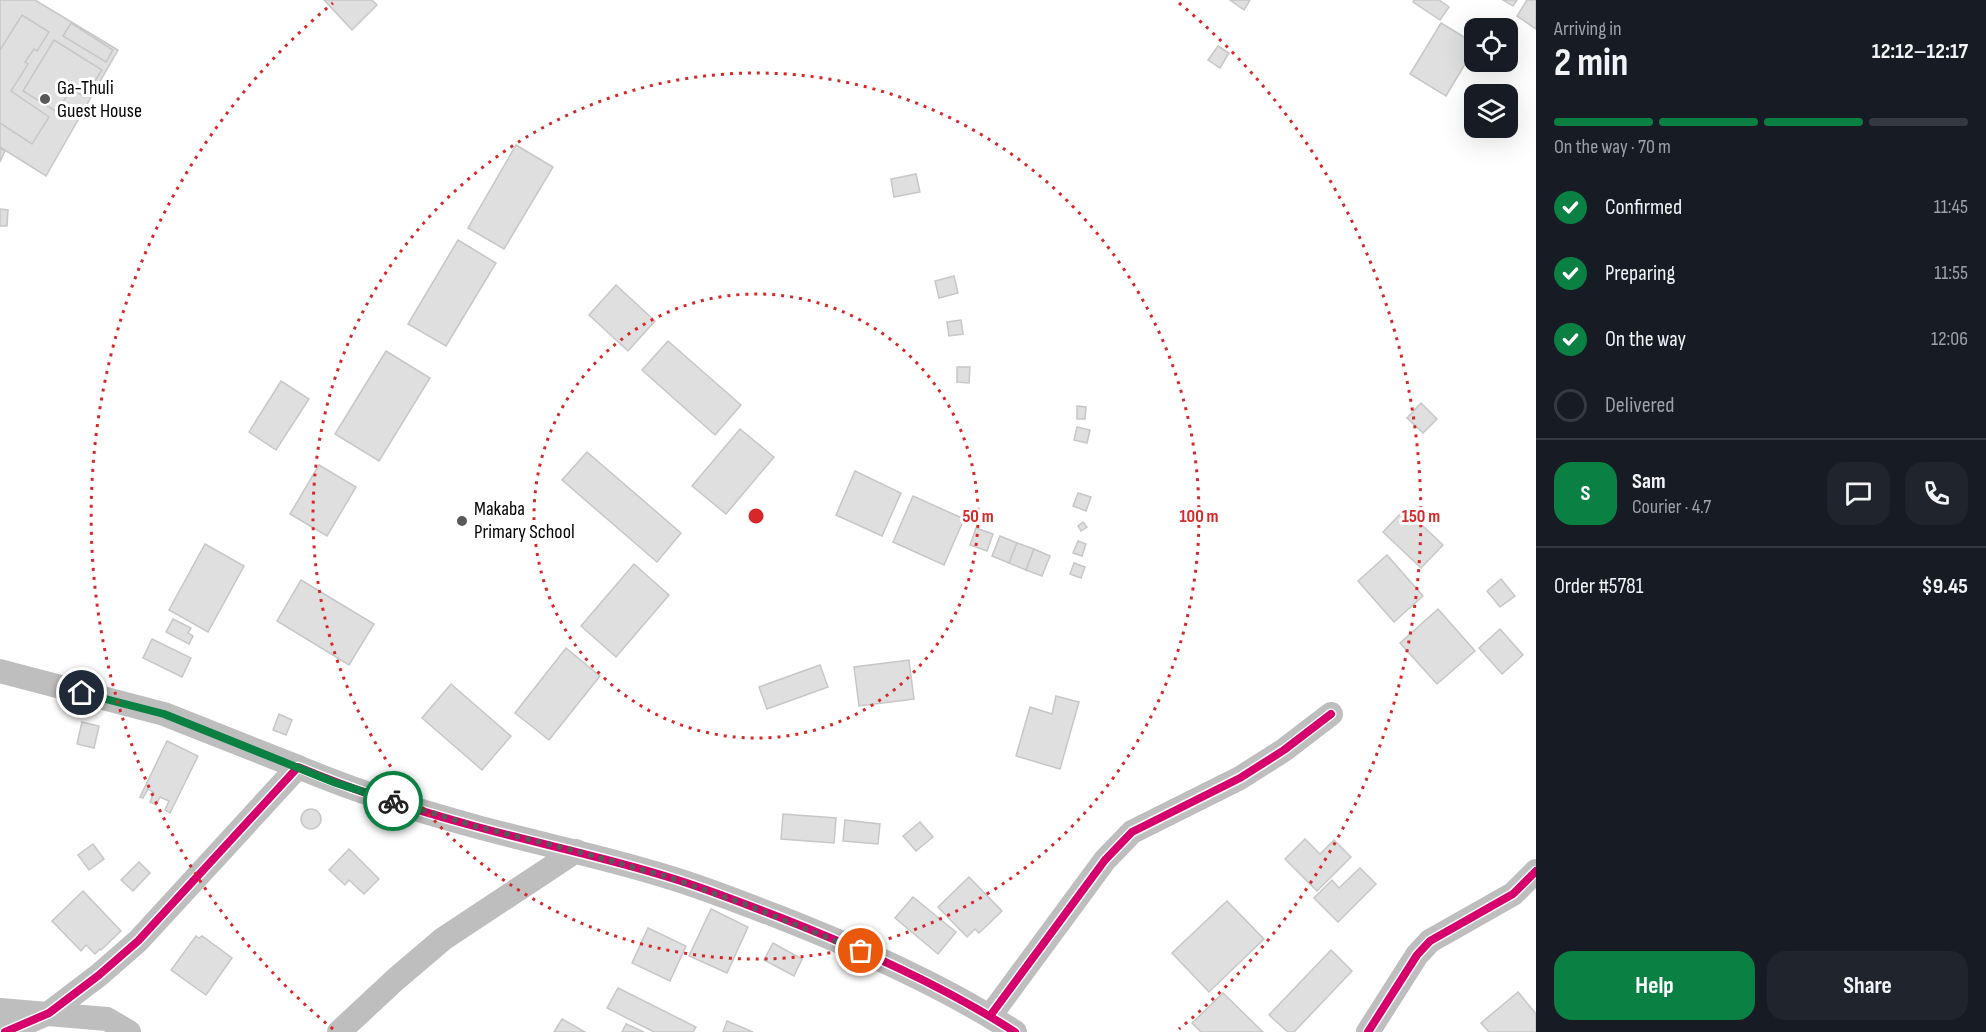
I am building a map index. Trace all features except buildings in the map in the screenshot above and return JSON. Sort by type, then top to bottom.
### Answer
[{"type":"street","points":[[0,671],[164,714],[336,783],[475,826],[668,877],[812,930],[900,968],[990,1016],[1015,1032]]},
{"type":"street","points":[[990,1016],[1105,860],[1132,832],[1240,778],[1284,750],[1331,714]]},
{"type":"street","points":[[5,1032],[49,1014],[138,941],[298,767]]},
{"type":"street","points":[[339,1032],[443,939],[576,851]]},
{"type":"street","points":[[1368,1032],[1417,955],[1430,941],[1513,894],[1536,871]]},
{"type":"street","points":[[0,1010],[107,1019],[129,1032]]},
{"type":"cycle path","points":[[990,1016],[1105,860],[1132,832],[1240,778],[1284,750],[1331,714]]},
{"type":"cycle path","points":[[5,1032],[49,1013],[99,975],[138,941],[298,767],[363,792],[430,813],[498,833],[644,870],[724,896],[809,929],[930,983],[1015,1032]]},
{"type":"cycle path","points":[[1368,1032],[1417,955],[1430,941],[1513,894],[1536,871]]},
{"type":"way so far","points":[[393,801],[475,826],[668,877],[742,903],[861,951]]},
{"type":"place","name":"Ga-Thuli Guest House","points":[[45,99]]},
{"type":"place","name":"Makaba Primary School","points":[[462,521]]},
{"type":"route","points":[[82,693],[164,714],[336,783],[393,801]]}]
